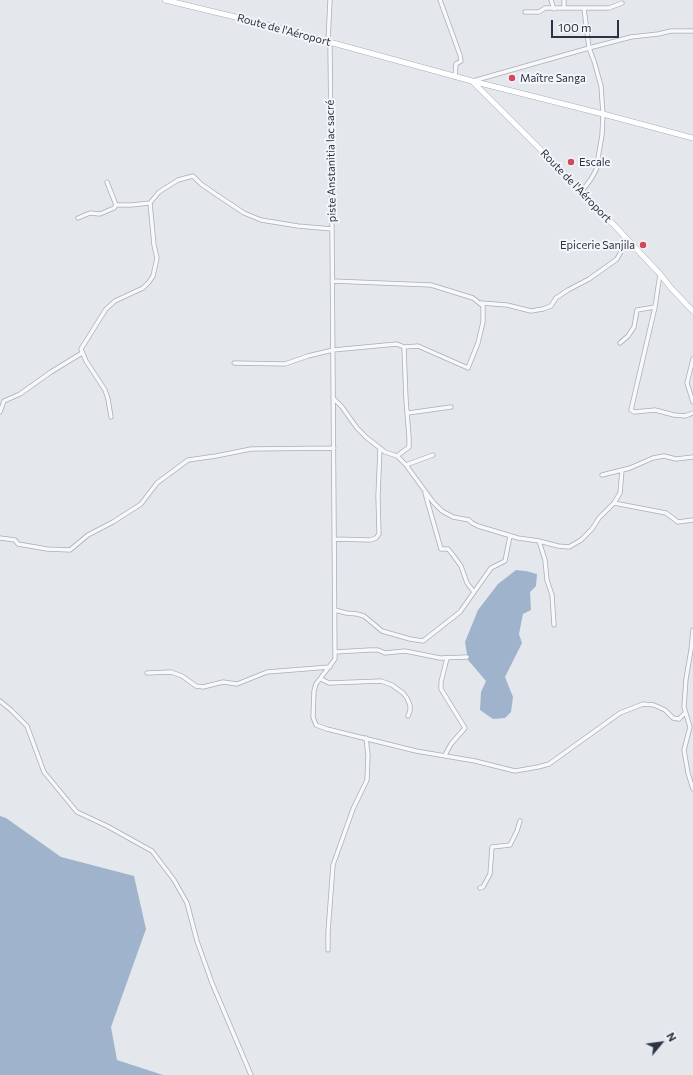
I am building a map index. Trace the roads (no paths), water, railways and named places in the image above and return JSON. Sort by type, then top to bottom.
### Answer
[{"type":"main road","name":"Route de l'Aéroport","points":[[165,0],[256,22],[455,77],[693,138]]},
{"type":"main road","name":"Route de l'Aéroport","points":[[472,81],[582,191],[693,311]]},
{"type":"street","name":"piste Anstanitia lac sacré","points":[[330,0],[328,42],[330,47],[335,658],[330,667],[316,684],[314,691],[313,717],[316,724],[327,729],[366,738]]},
{"type":"street","points":[[440,0],[460,55],[461,61],[456,64],[455,77]]},
{"type":"street","points":[[551,0],[554,9]]},
{"type":"street","points":[[564,0],[564,8]]},
{"type":"street","points":[[525,12],[539,12],[545,8],[609,8],[622,3]]},
{"type":"street","points":[[582,191],[596,170],[602,135],[603,114],[601,86],[589,48],[584,8]]},
{"type":"street","points":[[472,81],[631,37],[671,31],[693,31]]},
{"type":"street","points":[[78,218],[90,213],[100,214],[114,208],[116,205],[150,203],[159,192],[168,186],[178,180],[193,176],[200,184],[244,213],[261,220],[298,226],[332,229]]},
{"type":"street","points":[[107,182],[116,205]]},
{"type":"street","points":[[111,417],[105,390],[86,361],[81,349],[106,309],[115,301],[143,288],[153,276],[157,258],[154,245],[150,203]]},
{"type":"street","points":[[480,303],[507,306],[530,311],[551,306],[556,298],[589,279],[613,262],[617,258],[627,240]]},
{"type":"street","points":[[660,274],[655,307],[631,410],[634,412],[655,410],[685,416],[693,413]]},
{"type":"street","points":[[234,363],[285,364],[308,356],[333,350],[397,344],[404,347],[418,346],[468,368],[477,346],[482,322],[483,306],[473,298],[431,285],[332,281]]},
{"type":"street","points":[[620,343],[634,328],[637,310],[655,307]]},
{"type":"street","points":[[397,456],[409,447],[404,347]]},
{"type":"street","points":[[0,412],[4,401],[20,394],[50,372],[82,353]]},
{"type":"street","points":[[693,358],[687,383],[693,402]]},
{"type":"street","points":[[333,398],[367,438],[385,452],[397,456],[406,465],[424,490],[442,511],[453,517],[469,520],[478,526],[518,538],[569,547],[581,540],[592,529],[599,518],[614,503],[620,492],[622,470]]},
{"type":"street","points":[[408,413],[451,407]]},
{"type":"street","points":[[0,538],[15,540],[18,544],[47,549],[70,550],[88,535],[113,522],[141,504],[157,483],[188,460],[216,456],[251,448],[334,448]]},
{"type":"street","points":[[334,540],[370,540],[376,538],[379,534],[378,496],[380,448]]},
{"type":"street","points":[[406,465],[433,455]]},
{"type":"street","points":[[602,475],[643,463],[653,458],[664,456],[676,459],[693,458]]},
{"type":"street","points":[[424,490],[441,549],[448,549],[453,555],[461,566],[468,583],[474,592]]},
{"type":"street","points":[[614,503],[666,513],[678,522],[693,520]]},
{"type":"street","points":[[335,610],[364,616],[382,631],[423,641],[460,612],[491,568],[505,561],[510,536]]},
{"type":"street","points":[[539,541],[545,560],[547,580],[552,595],[554,625]]},
{"type":"street","points":[[693,630],[686,679],[684,707],[690,727],[684,750],[688,773],[693,789]]},
{"type":"street","points":[[335,652],[378,650],[384,653],[405,651],[440,658],[467,657]]},
{"type":"street","points":[[445,755],[451,744],[465,728],[441,689],[441,682],[447,658]]},
{"type":"street","points":[[147,673],[171,672],[182,676],[196,686],[203,686],[223,682],[237,684],[267,672],[330,667]]},
{"type":"street","points":[[321,679],[329,683],[381,681],[392,685],[407,698],[410,705],[408,716]]},
{"type":"street","points":[[0,701],[27,726],[44,772],[77,812],[107,826],[152,851],[174,880],[187,902],[197,941],[212,983],[251,1075]]},
{"type":"street","points":[[328,950],[333,864],[353,809],[367,780],[368,755],[366,738],[416,751],[445,755],[515,771],[526,770],[549,764],[620,713],[643,704],[654,705],[665,710],[673,718],[679,719],[685,713]]},
{"type":"street","points":[[480,888],[483,887],[490,874],[492,847],[510,845],[520,821]]},
{"type":"water","points":[[516,570],[537,574],[536,586],[530,592],[531,610],[523,614],[519,634],[522,643],[505,677],[513,697],[511,712],[505,718],[493,719],[480,710],[481,692],[486,681],[468,660],[465,642],[478,610],[498,584]]},
{"type":"water","points":[[0,816],[6,818],[61,857],[134,876],[146,929],[111,1027],[117,1060],[163,1075],[0,1075]]},
{"type":"place","name":"Maître Sanga","points":[[512,78]]},
{"type":"place","name":"Escale","points":[[571,162]]},
{"type":"place","name":"Epicerie Sanjila","points":[[643,245]]}]
